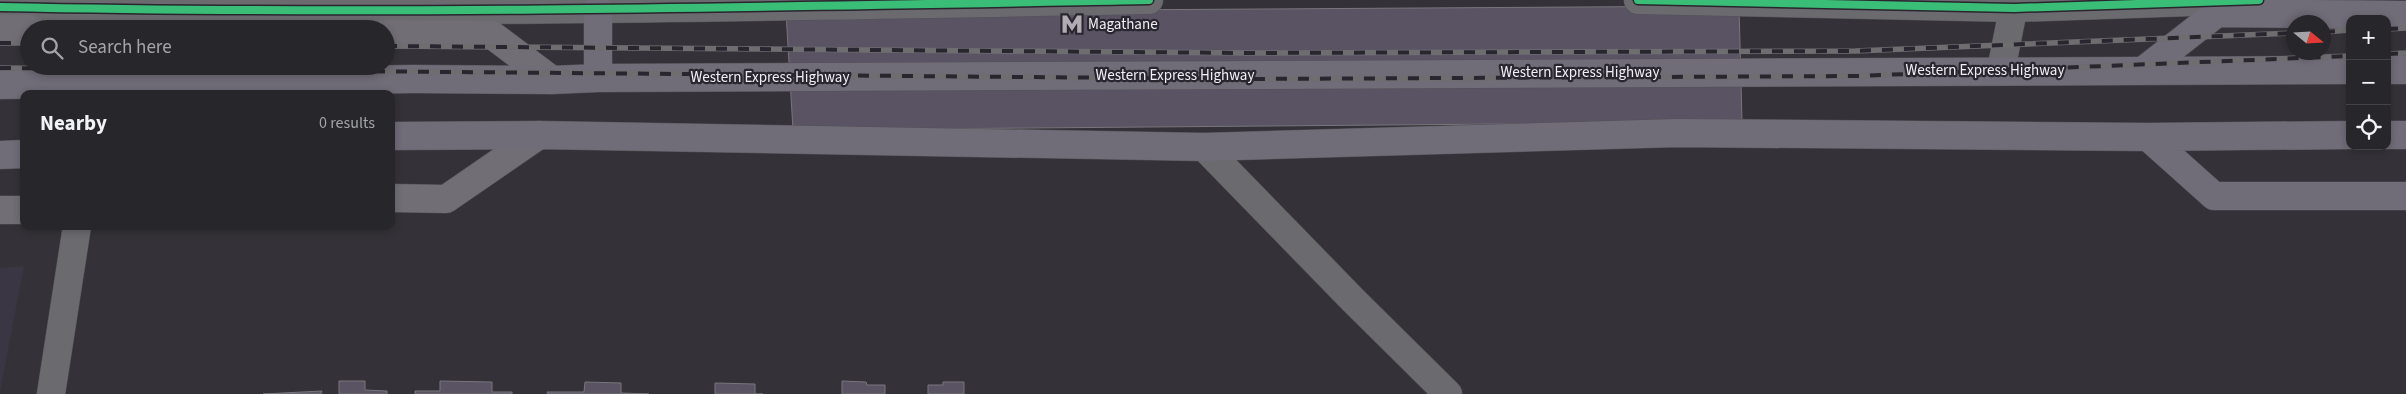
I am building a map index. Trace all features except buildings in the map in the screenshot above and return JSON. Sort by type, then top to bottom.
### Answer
[{"type":"highway","points":[[598,9],[598,78]]},
{"type":"highway","points":[[2144,70],[2217,13],[2406,15]]},
{"type":"highway","name":"Western Express Highway","points":[[0,85],[414,79],[552,80],[598,78],[2001,70],[2346,70]]},
{"type":"highway","points":[[2391,70],[2406,70]]},
{"type":"highway","points":[[395,136],[539,135],[1204,147],[1677,133],[2148,137],[2346,135]]},
{"type":"highway","points":[[2391,135],[2406,135]]},
{"type":"highway","points":[[2148,137],[2214,196],[2406,196]]},
{"type":"highway","points":[[0,155],[20,154]]},
{"type":"main road","points":[[395,32],[459,15],[492,35],[552,80]]},
{"type":"main road","points":[[0,28],[20,29]]},
{"type":"main road","points":[[395,198],[446,199],[539,135]]},
{"type":"main road","points":[[0,210],[20,210]]},
{"type":"street","points":[[0,7],[459,15],[742,4],[1149,0]]},
{"type":"street","points":[[1638,0],[2014,4],[2260,0]]},
{"type":"street","points":[[2001,70],[2014,4]]},
{"type":"street","points":[[1204,147],[1353,300],[1448,394]]},
{"type":"street","points":[[51,394],[76,230]]},
{"type":"shaded area","points":[[24,266],[0,392],[0,268]]},
{"type":"railway","points":[[2391,29],[2406,28]]},
{"type":"railway","points":[[2331,31],[2346,30]]},
{"type":"railway","points":[[395,46],[1248,53],[1855,51],[2286,33]]},
{"type":"railway","points":[[0,43],[20,43]]},
{"type":"railway","points":[[2391,54],[2406,53]]},
{"type":"railway","points":[[395,71],[1248,79],[1858,76],[2346,56]]},
{"type":"railway","points":[[0,68],[20,68]]},
{"type":"cycle path","points":[[0,7],[431,10],[1149,0]]},
{"type":"cycle path","points":[[1638,0],[2014,8],[2259,0]]},
{"type":"place","name":"Magathane","points":[[1072,24]]}]
